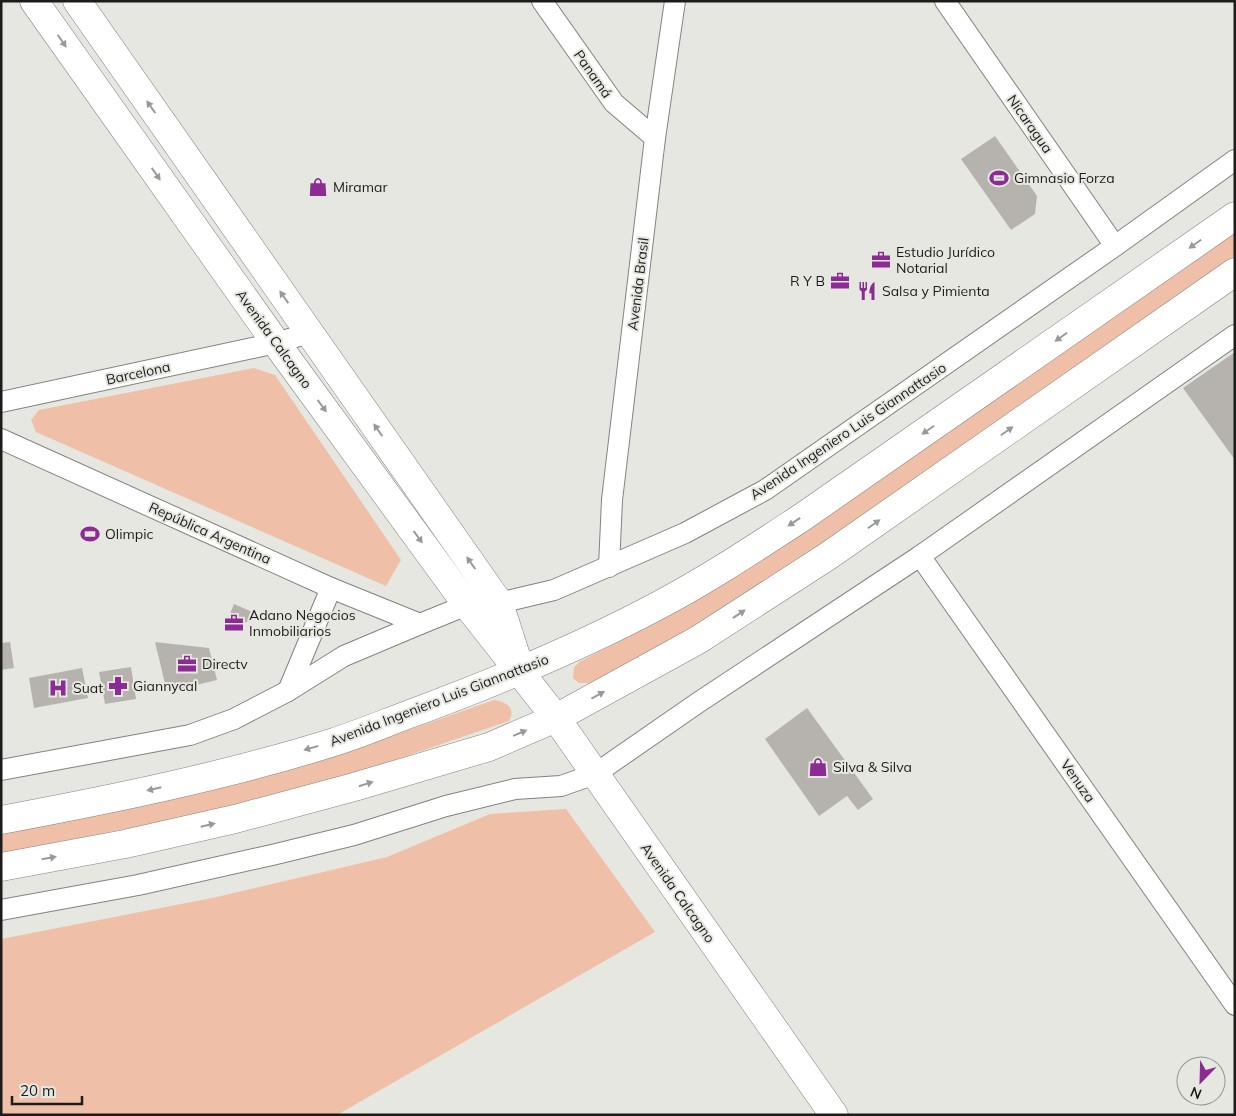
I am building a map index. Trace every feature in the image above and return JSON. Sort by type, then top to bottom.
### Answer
[{"type":"main road","name":"Avenida Calcagno","points":[[34,1],[276,343],[468,605],[556,718],[834,1115]]},
{"type":"main road","name":"Avenida Calcagno","points":[[77,1],[499,603],[521,672]]},
{"type":"main road","name":"Avenida Ingeniero Luis Giannattasio","points":[[1,820],[98,802],[199,779],[335,742],[521,672],[661,604],[737,560],[801,518],[1235,216]]},
{"type":"main road","points":[[1,867],[134,842],[234,819],[354,788],[489,746],[556,718],[698,640],[828,556],[1235,272]]},
{"type":"street","name":"Panamá","points":[[542,1],[614,103],[655,138]]},
{"type":"street","name":"Avenida Brasil","points":[[609,567],[612,500],[655,138],[675,1]]},
{"type":"street","name":"Nicaragua","points":[[945,1],[1115,246]]},
{"type":"street","name":"Avenida Ingeniero Luis Giannattasio","points":[[1,770],[190,735],[234,719],[288,691],[344,656],[420,624],[468,605],[499,603],[554,590],[685,533],[765,490],[1235,160]]},
{"type":"street","name":"Barcelona","points":[[1,402],[276,343],[309,333]]},
{"type":"street","points":[[1,910],[138,885],[272,855],[354,836],[446,806],[515,789],[562,786],[595,774],[699,702],[920,556],[1235,335]]},
{"type":"street","name":"República Argentina","points":[[1,439],[331,588],[420,624]]},
{"type":"street","name":"Venuza","points":[[920,556],[1235,1005]]},
{"type":"street","points":[[288,691],[331,588]]},
{"type":"shaded area","points":[[1235,228],[1235,256],[820,547],[667,642],[591,683],[579,683],[573,678],[574,667],[581,661],[659,621],[746,570]]},
{"type":"shaded area","points":[[254,368],[275,375],[401,560],[386,586],[36,432],[31,420],[39,410]]},
{"type":"shaded area","points":[[494,700],[509,706],[511,716],[509,721],[348,776],[177,819],[1,853],[1,831],[335,756]]},
{"type":"shaded area","points":[[566,809],[655,932],[337,1115],[1,1115],[1,939],[217,897],[387,857],[490,814]]},
{"type":"building","name":"Gimnasio Forza","points":[[995,136],[1037,196],[1035,214],[1011,230],[961,159]]},
{"type":"building","points":[[1235,352],[1235,460],[1183,388]]},
{"type":"building","name":"Adano Negocios Inmobiliarios","points":[[234,604],[262,616],[223,631]]},
{"type":"building","points":[[10,642],[14,668],[1,670],[1,643]]},
{"type":"building","name":"Directv","points":[[155,642],[209,648],[217,680],[167,692]]},
{"type":"building","name":"Giannycal","points":[[131,667],[136,699],[105,704],[99,672]]},
{"type":"building","name":"Suat","points":[[82,668],[88,698],[34,708],[29,678]]},
{"type":"building","name":"Silva & Silva","points":[[807,708],[873,799],[858,810],[847,796],[819,816],[765,739]]},
{"type":"place","name":"Gimnasio Forza","points":[[999,178]]},
{"type":"place","name":"Miramar","points":[[318,187]]},
{"type":"place","name":"Estudio Jurídico Notarial","points":[[881,260]]},
{"type":"place","name":"R Y B","points":[[840,281]]},
{"type":"place","name":"Salsa y Pimienta","points":[[867,291]]},
{"type":"place","name":"Olimpic","points":[[90,534]]},
{"type":"place","name":"Adano Negocios Inmobiliarios","points":[[234,623]]},
{"type":"place","name":"Directv","points":[[187,664]]},
{"type":"place","name":"Giannycal","points":[[118,686]]},
{"type":"place","name":"Suat","points":[[58,688]]},
{"type":"place","name":"Silva & Silva","points":[[818,767]]}]
